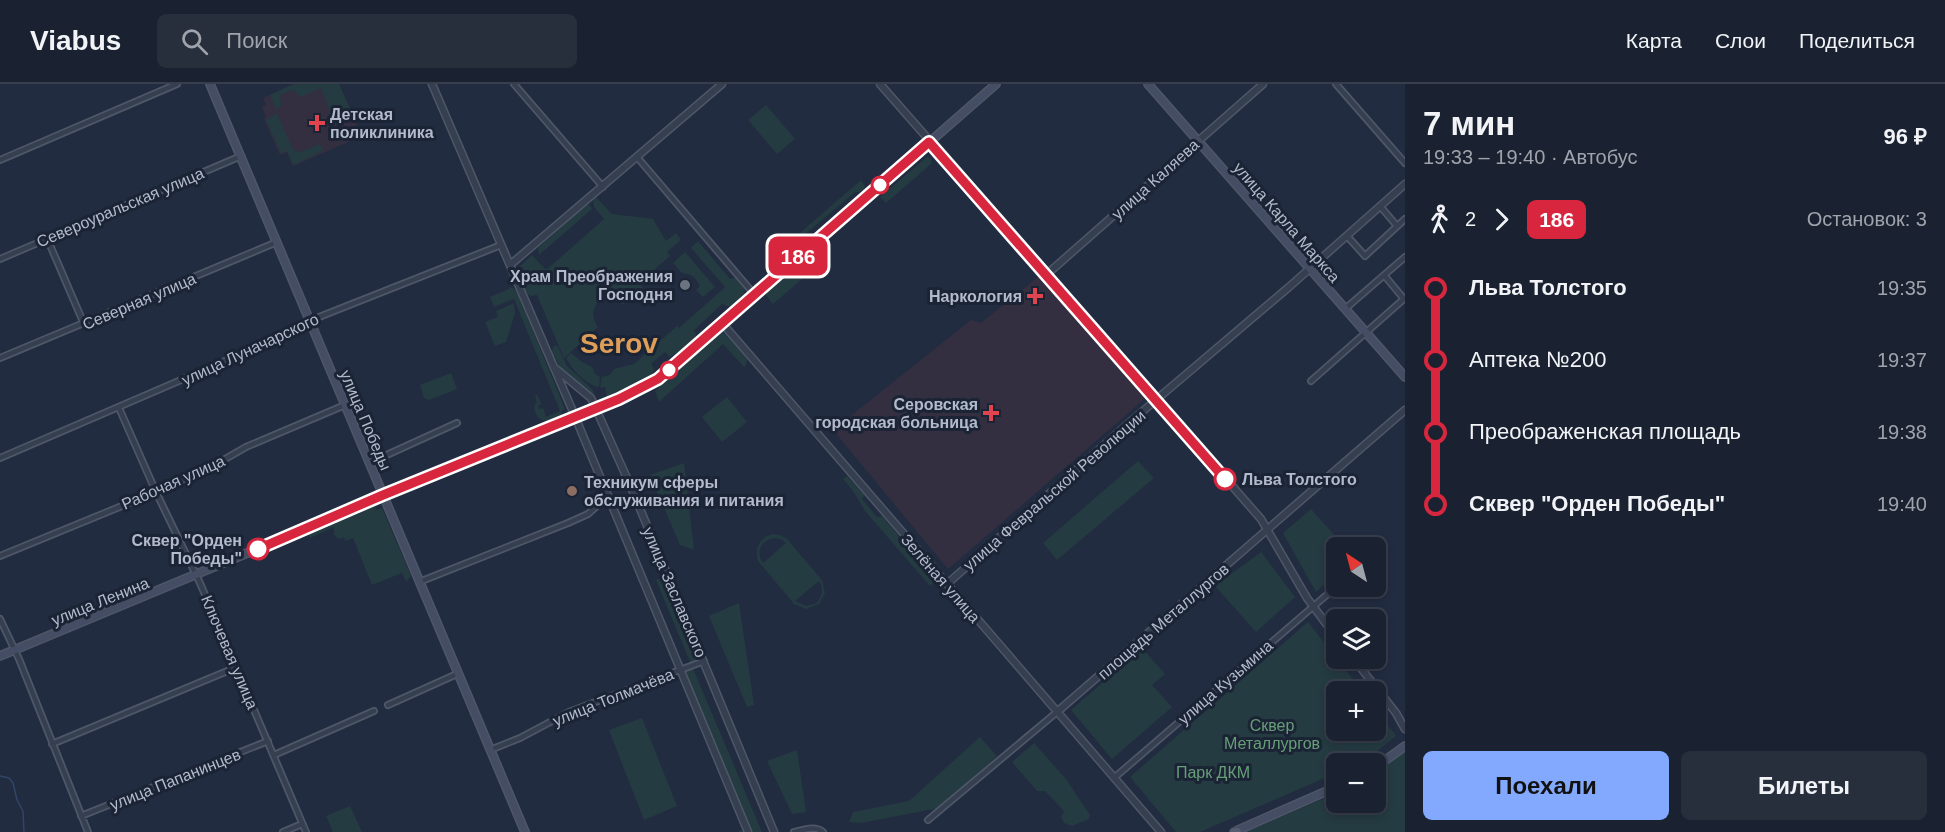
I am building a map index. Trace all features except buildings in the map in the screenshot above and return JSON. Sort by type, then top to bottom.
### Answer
[{"type":"main road","name":"улица Победы","points":[[210,84],[525,832]]},
{"type":"main road","name":"улица Ленина","points":[[0,656],[633,393],[658,379],[996,84]]},
{"type":"main road","name":"улица Карла Маркса","points":[[1148,84],[1405,377]]},
{"type":"main road","points":[[1386,760],[1405,746]]},
{"type":"main road","points":[[1236,832],[1326,792]]},
{"type":"street","points":[[0,160],[177,84]]},
{"type":"street","name":"улица Заславского","points":[[432,84],[554,366],[748,832]]},
{"type":"street","points":[[514,84],[603,187]]},
{"type":"street","points":[[510,266],[722,84]]},
{"type":"street","points":[[880,84],[1261,519],[1313,607],[1326,624]]},
{"type":"street","name":"улица Каляева","points":[[1046,274],[1263,84]]},
{"type":"street","points":[[1336,84],[1405,163]]},
{"type":"street","name":"Североуральская улица","points":[[0,259],[241,156]]},
{"type":"street","points":[[637,157],[754,294]]},
{"type":"street","name":"улица Февральской Революции","points":[[947,584],[1405,184]]},
{"type":"street","points":[[1380,206],[1397,226]]},
{"type":"street","points":[[1347,236],[1365,256],[1405,219]]},
{"type":"street","points":[[47,238],[84,324]]},
{"type":"street","name":"Северная улица","points":[[0,358],[276,242]]},
{"type":"street","name":"улица Луначарского","points":[[0,458],[311,324],[319,317],[501,245]]},
{"type":"street","points":[[1345,309],[1405,257]]},
{"type":"street","points":[[1311,381],[1405,299],[1384,275]]},
{"type":"street","name":"Зелёная улица","points":[[722,323],[1161,832]]},
{"type":"street","name":"улица Заславского","points":[[554,366],[591,398],[704,661],[774,832]]},
{"type":"street","name":"Рабочая улица","points":[[0,556],[156,492],[213,466],[246,447],[345,405]]},
{"type":"street","name":"Ключевая улица","points":[[120,408],[156,492],[197,575],[306,832]]},
{"type":"street","name":"площадь Металлургов","points":[[1057,712],[1405,410]]},
{"type":"street","points":[[369,463],[457,423]]},
{"type":"street","points":[[419,582],[588,514],[608,496]]},
{"type":"street","name":"улица Кузьмина","points":[[1114,778],[1326,595]]},
{"type":"street","points":[[0,619],[15,650],[88,832]]},
{"type":"street","name":"улица Толмачёва","points":[[490,750],[520,738],[569,712],[704,661]]},
{"type":"street","points":[[52,744],[237,667]]},
{"type":"street","points":[[1362,669],[1396,713],[1405,729]]},
{"type":"street","points":[[388,705],[458,674]]},
{"type":"street","points":[[274,754],[374,711]]},
{"type":"street","points":[[928,820],[1057,712]]},
{"type":"street","points":[[1396,713],[1405,718]]},
{"type":"street","name":"улица Папанинцев","points":[[81,816],[268,741]]},
{"type":"street","points":[[283,832],[302,824]]},
{"type":"street","points":[[794,832],[811,828],[820,829],[823,832]]},
{"type":"shaded area","points":[[294,84],[339,84],[362,136],[293,166],[287,152],[280,155],[264,119],[266,117],[262,107],[266,105],[263,98]]},
{"type":"shaded area","name":"Серовская городская больница","points":[[1043,273],[1148,396],[948,569],[833,430],[971,320],[981,323]]},
{"type":"green space","points":[[294,84],[339,84],[352,113],[330,121],[332,115],[321,88],[301,97],[292,90],[280,95],[281,106],[276,109],[270,95]]},
{"type":"green space","points":[[766,105],[795,139],[777,154],[748,120]]},
{"type":"green space","points":[[277,113],[293,150],[300,152],[320,144],[323,151],[293,165],[287,151],[281,153],[266,120]]},
{"type":"green space","points":[[928,156],[931,164],[886,203],[880,197]]},
{"type":"green space","points":[[861,180],[865,186],[864,190],[855,192],[797,241],[796,249],[790,249],[786,245]]},
{"type":"green space","points":[[596,197],[612,214],[653,219],[666,241],[676,233],[681,240],[667,252],[670,256],[639,283],[643,288],[623,305],[610,298],[599,301],[593,312],[598,327],[564,358],[537,295],[530,296],[523,287],[519,267],[532,255],[546,270],[604,219],[594,207],[593,200]]},
{"type":"green space","points":[[586,205],[590,205],[592,209],[539,255],[538,248]]},
{"type":"green space","points":[[698,241],[730,279],[736,277],[745,293],[730,307],[722,304],[694,330],[697,337],[683,349],[670,357],[665,352],[651,364],[655,370],[650,376],[607,397],[605,387],[600,388],[602,377],[610,375],[614,369],[634,364],[725,287],[691,248]]},
{"type":"green space","points":[[685,252],[715,287],[703,297],[696,290],[700,286],[692,275],[682,273],[673,263]]},
{"type":"green space","points":[[800,264],[808,274],[773,304],[765,294]]},
{"type":"green space","points":[[509,287],[515,289],[519,297],[565,409],[561,411],[562,415],[552,420],[540,419],[535,412],[534,406],[537,402],[535,395],[541,404],[538,406],[539,409],[543,408],[546,417],[560,411],[514,299],[494,307],[490,297]]},
{"type":"green space","points":[[514,303],[515,313],[506,342],[495,346],[485,322],[498,317],[496,311]]},
{"type":"green space","points":[[721,333],[726,334],[747,359],[746,365],[744,367],[723,344],[659,402],[655,391]]},
{"type":"green space","points":[[557,345],[567,366],[592,389],[594,392],[592,395],[559,366],[552,351]]},
{"type":"green space","points":[[571,353],[592,367],[595,374],[600,377],[599,387],[585,380],[572,367],[566,358]]},
{"type":"green space","points":[[451,373],[457,389],[429,400],[424,398],[420,385]]},
{"type":"green space","points":[[727,397],[747,422],[722,442],[702,417]]},
{"type":"green space","points":[[1138,461],[1154,478],[1057,560],[1043,543]]},
{"type":"green space","points":[[684,463],[694,550],[680,545],[650,475]]},
{"type":"green space","points":[[847,476],[864,495],[862,499],[877,517],[882,516],[898,535],[898,541],[906,543],[916,555],[914,560],[931,580],[936,578],[938,580],[930,586],[865,511],[843,479]]},
{"type":"green space","points":[[375,506],[376,510],[382,508],[411,576],[406,582],[402,573],[372,585],[353,538],[345,541],[344,537],[339,539],[334,535],[334,527],[310,538],[309,530]]},
{"type":"green space","points":[[1311,509],[1336,537],[1326,537],[1326,582],[1316,592],[1283,533]]},
{"type":"green space","points":[[773,534],[787,539],[822,580],[825,593],[819,604],[806,609],[794,604],[758,561],[759,544],[764,538]],"holes":[[[774,538],[786,543],[763,563],[760,555],[761,547],[766,541]],[[819,581],[822,592],[817,603],[806,606],[795,601]]]},
{"type":"green space","points":[[1261,552],[1295,597],[1256,632],[1215,586]]},
{"type":"green space","points":[[662,578],[667,580],[697,655],[697,660],[691,664],[656,580]]},
{"type":"green space","points":[[739,603],[754,705],[747,707],[709,616]]},
{"type":"green space","name":"Сквер Металлургов","points":[[1308,622],[1326,645],[1326,669],[1345,669],[1354,681],[1326,681],[1326,741],[1386,741],[1386,722],[1396,736],[1375,753],[1326,753],[1326,777],[1200,832],[1176,832],[1130,777]]},
{"type":"green space","points":[[1142,648],[1165,674],[1152,685],[1172,707],[1112,759],[1071,710]]},
{"type":"green space","points":[[692,666],[762,832],[737,832],[746,828],[680,671]]},
{"type":"green space","points":[[642,718],[677,806],[644,820],[609,730]]},
{"type":"green space","points":[[980,737],[997,756],[939,808],[861,823],[849,822],[853,812],[909,801]]},
{"type":"green space","points":[[1034,743],[1066,779],[1090,815],[1089,819],[1072,826],[1064,823],[1061,817],[1064,811],[1045,791],[1037,791],[1012,762]]},
{"type":"green space","points":[[797,750],[806,812],[792,814],[767,761]]},
{"type":"green space","points":[[1403,752],[1405,754],[1405,832],[1246,832],[1326,797],[1326,813],[1386,813],[1386,766]]},
{"type":"green space","points":[[350,806],[362,832],[333,832],[326,816]]},
{"type":"waterway","points":[[0,776],[9,778],[13,783],[17,800],[23,811],[24,832]]},
{"type":"bus line","name":"186","points":[[258,549],[383,495],[619,399],[658,379],[929,142],[1225,479]]},
{"type":"place","name":"Детская поликлиника","points":[[317,123]]},
{"type":"place","name":"Храм Преображения Господня","points":[[685,285]]},
{"type":"place","name":"Наркология","points":[[1035,296]]},
{"type":"place","name":"Серовская городская больница","points":[[991,413]]},
{"type":"place","name":"Льва Толстого","points":[[1225,479]]},
{"type":"place","name":"Техникум сферы обслуживания и питания","points":[[572,491]]},
{"type":"place","name":"Сквер \"Орден Победы\"","points":[[258,549]]},
{"type":"district","name":"Serov","points":[[619,343]]},
{"type":"park label","name":"Парк ДКМ","points":[[1213,772]]}]
